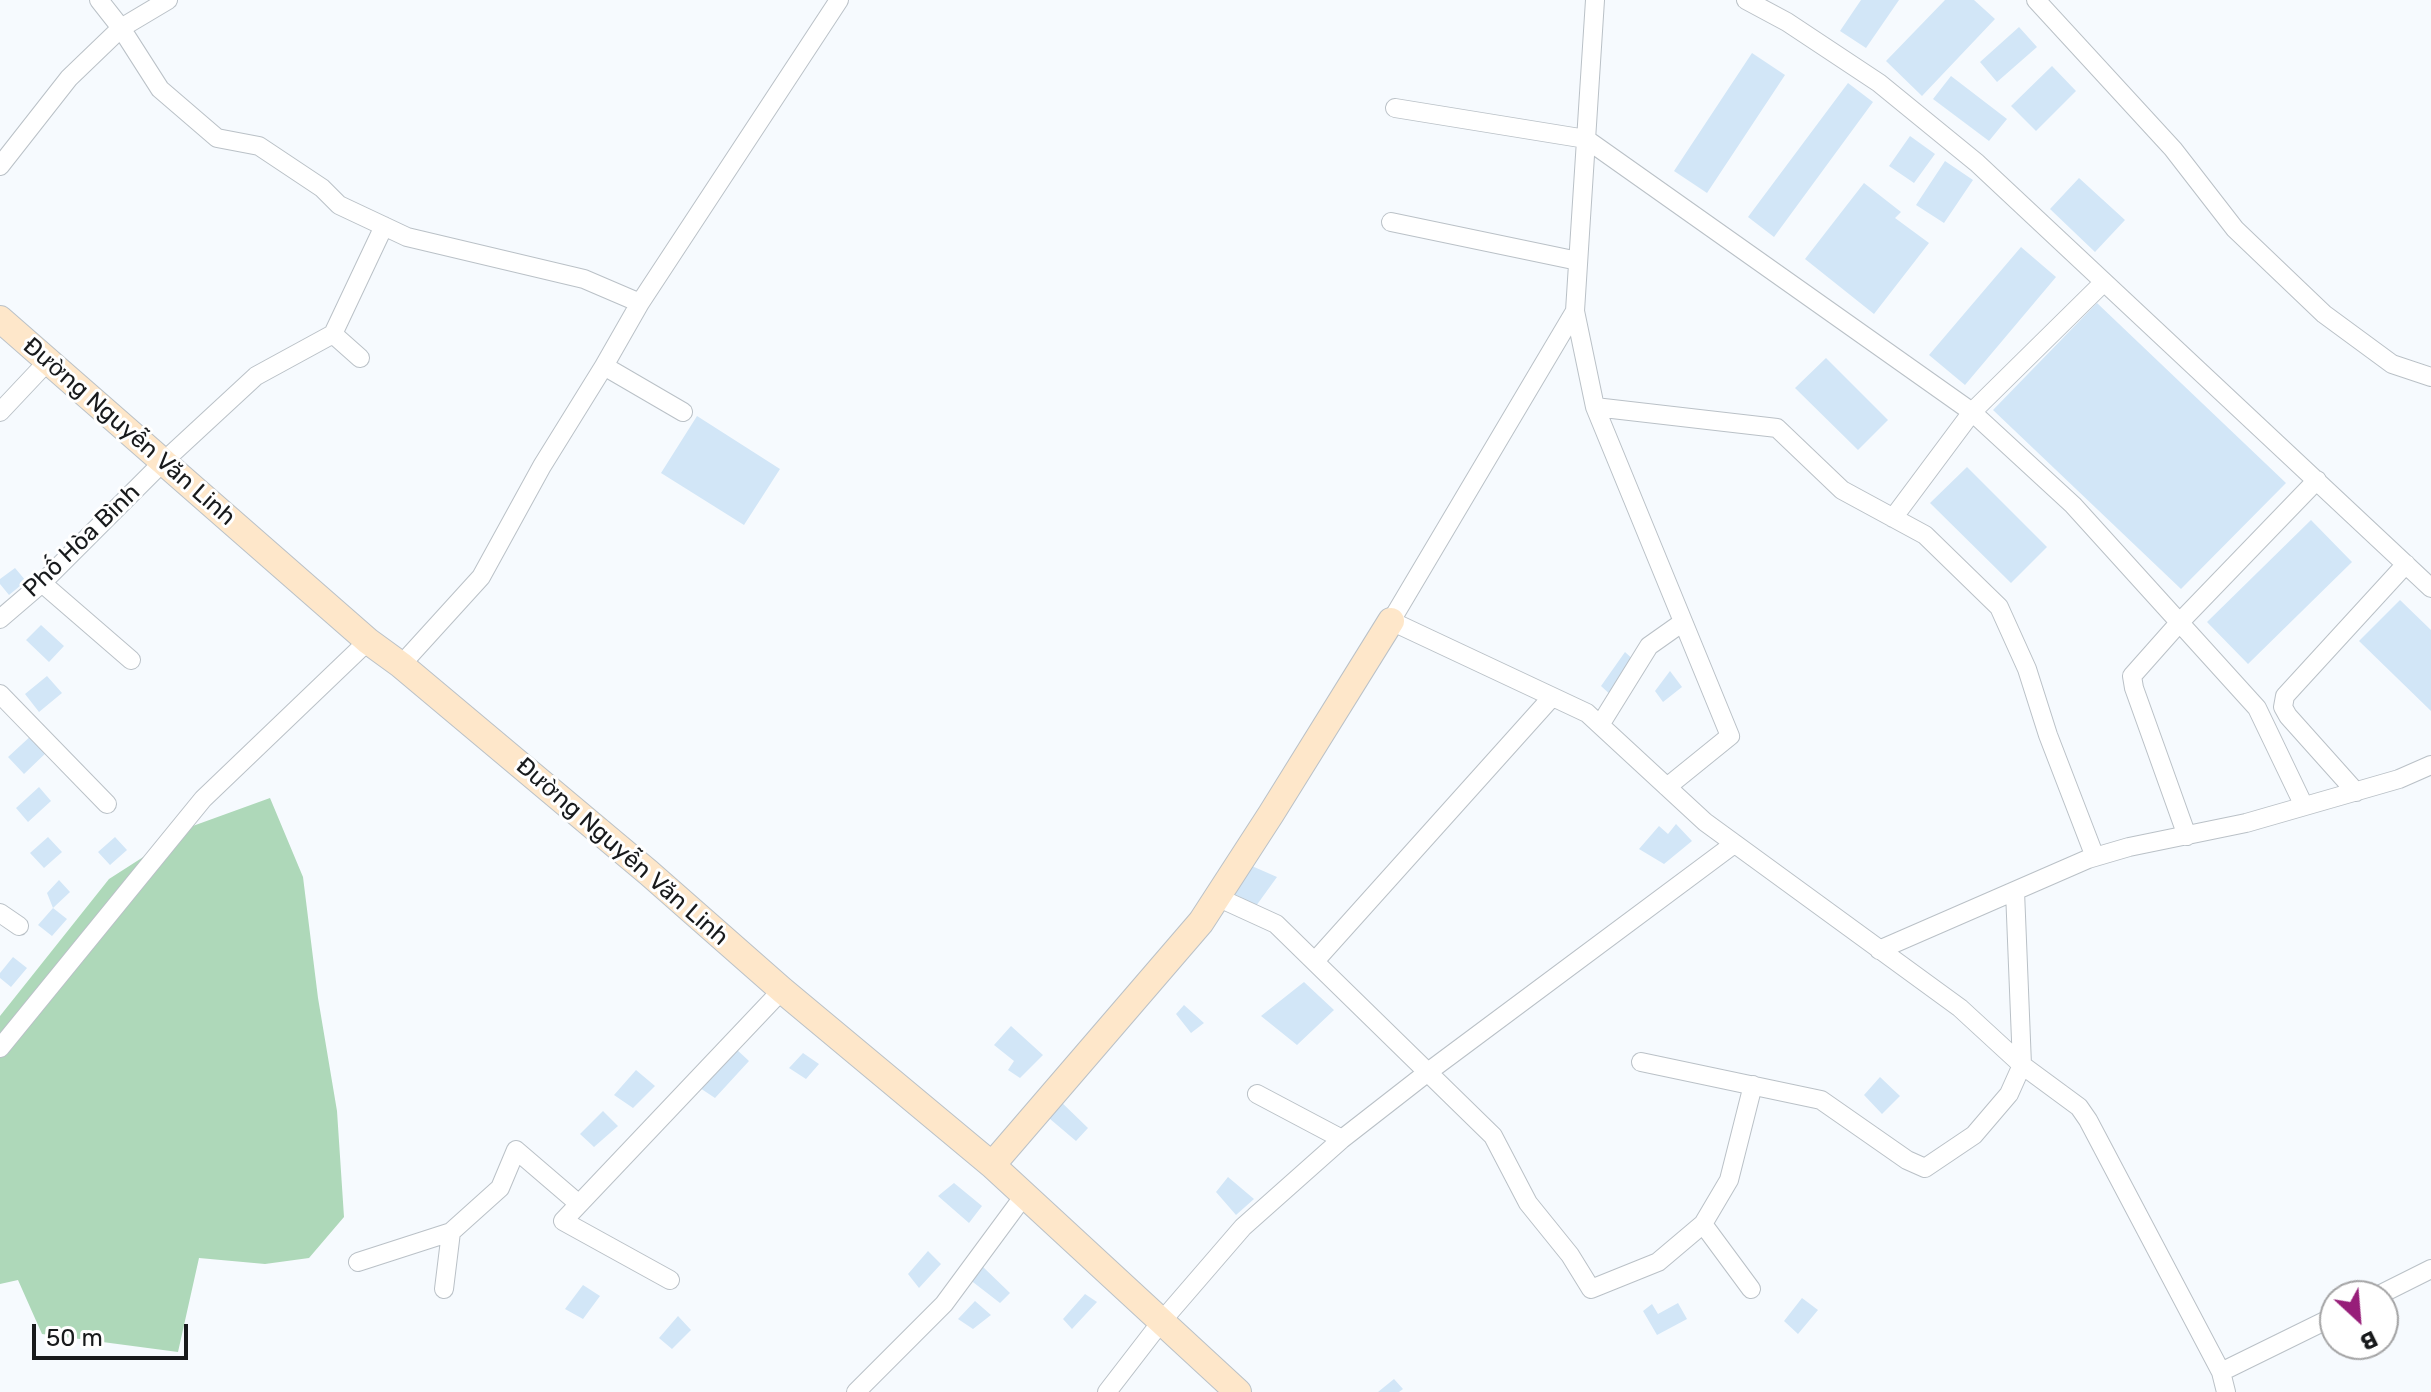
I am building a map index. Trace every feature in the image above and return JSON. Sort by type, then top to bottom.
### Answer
[{"type":"street","points":[[99,0],[160,89],[217,138],[259,146],[322,188],[339,205],[407,237],[584,279],[640,303]]},
{"type":"street","points":[[0,166],[69,78],[121,28],[168,0]]},
{"type":"street","points":[[401,665],[481,577],[542,466],[640,303],[839,0]]},
{"type":"street","points":[[1595,0],[1575,311],[1595,407],[1730,736],[1667,787]]},
{"type":"street","points":[[1746,0],[1787,22],[1879,83],[1977,163],[2431,588]]},
{"type":"street","points":[[2036,0],[2173,149],[2246,240],[2324,314],[2392,364],[2431,377]]},
{"type":"street","points":[[1395,108],[1586,139],[1972,412],[2073,505],[2257,708],[2304,806]]},
{"type":"street","points":[[1391,222],[1578,261]]},
{"type":"street","points":[[360,358],[333,334],[384,226]]},
{"type":"street","points":[[1893,518],[1972,412],[2104,282]]},
{"type":"street","points":[[992,1165],[1201,922],[1391,621],[1575,311]]},
{"type":"street","name":"Đường Nguyễn Văn Linh","points":[[0,319],[368,641],[401,665],[649,873],[782,990],[992,1165],[1023,1197],[1238,1392]]},
{"type":"street","name":"Phố Hòa Bình","points":[[0,619],[42,583],[163,462],[256,376],[333,334]]},
{"type":"street","points":[[0,412],[48,361]]},
{"type":"street","points":[[604,366],[683,412]]},
{"type":"street","points":[[1595,407],[1777,428],[1842,490],[1925,535],[1999,607],[2027,669],[2048,735],[2095,857]]},
{"type":"street","points":[[2187,836],[2132,676],[2317,480]]},
{"type":"street","points":[[2356,792],[2288,716],[2283,707],[2285,696],[2406,564]]},
{"type":"street","points":[[42,583],[131,660]]},
{"type":"street","points":[[1391,621],[1587,713],[1705,822],[1960,1008],[2022,1065],[2079,1107],[2221,1372],[2226,1392]]},
{"type":"street","points":[[1600,725],[1649,646],[1683,622]]},
{"type":"street","points":[[0,1048],[203,799],[368,641]]},
{"type":"street","points":[[0,694],[107,804]]},
{"type":"street","points":[[1315,961],[1552,697]]},
{"type":"street","points":[[1879,950],[2095,857],[2356,792],[2431,765]]},
{"type":"street","points":[[1107,1392],[1161,1322],[1243,1227],[1342,1139],[1734,844]]},
{"type":"street","points":[[1641,1062],[1821,1100],[1907,1160],[1925,1168],[1974,1135],[2009,1094],[2022,1065],[2015,891]]},
{"type":"street","points":[[1217,897],[1276,924],[1493,1136],[1528,1203],[1570,1255],[1591,1289],[1658,1262],[1703,1224],[1729,1180],[1753,1085]]},
{"type":"street","points":[[0,913],[19,926]]},
{"type":"street","points":[[670,1280],[563,1221],[782,990]]},
{"type":"street","points":[[1257,1094],[1342,1139]]},
{"type":"street","points":[[358,1262],[451,1232],[500,1188],[516,1150],[579,1204]]},
{"type":"street","points":[[856,1392],[944,1304],[1023,1197]]},
{"type":"street","points":[[1703,1224],[1751,1289]]},
{"type":"street","points":[[444,1289],[451,1232]]},
{"type":"street","points":[[2399,1285],[2431,1269]]},
{"type":"street","points":[[2221,1372],[2319,1324]]},
{"type":"green space","points":[[270,798],[303,877],[318,998],[337,1111],[344,1217],[309,1258],[265,1264],[199,1258],[178,1352],[42,1334],[18,1280],[0,1284],[0,1016],[109,879],[190,827]]},
{"type":"building","points":[[1861,0],[1899,0],[1866,48],[1840,31]]},
{"type":"building","points":[[1945,0],[1974,0],[1995,19],[1922,96],[1886,61]]},
{"type":"building","points":[[2019,27],[2037,47],[1997,82],[1980,62]]},
{"type":"building","points":[[1752,53],[1785,75],[1707,193],[1674,171]]},
{"type":"building","points":[[2052,66],[2076,91],[2036,131],[2011,106]]},
{"type":"building","points":[[1951,76],[2007,119],[1989,141],[1933,99]]},
{"type":"building","points":[[1848,83],[1873,102],[1774,237],[1748,217]]},
{"type":"building","points":[[1910,136],[1935,154],[1914,183],[1889,166]]},
{"type":"building","points":[[1945,161],[1973,180],[1944,223],[1916,205]]},
{"type":"building","points":[[2079,178],[2125,220],[2095,252],[2050,209]]},
{"type":"building","points":[[1864,183],[1901,212],[1895,218],[1929,243],[1874,314],[1805,259]]},
{"type":"building","points":[[2021,247],[2056,277],[1965,385],[1929,355]]},
{"type":"building","points":[[2097,303],[2286,483],[2181,589],[1993,410]]},
{"type":"building","points":[[1826,358],[1888,420],[1858,450],[1795,388]]},
{"type":"building","points":[[697,416],[780,469],[744,525],[661,473]]},
{"type":"building","points":[[1967,467],[2047,547],[2011,583],[1930,503]]},
{"type":"building","points":[[2311,520],[2352,562],[2248,664],[2207,622]]},
{"type":"building","points":[[15,568],[26,581],[9,595],[0,584],[0,579]]},
{"type":"building","points":[[2400,600],[2431,630],[2431,711],[2359,641]]},
{"type":"building","points":[[41,625],[64,646],[49,662],[26,640]]},
{"type":"building","points":[[1625,652],[1637,663],[1614,698],[1601,686]]},
{"type":"building","points":[[1670,671],[1682,687],[1663,702],[1655,691]]},
{"type":"building","points":[[47,676],[62,693],[39,712],[25,694]]},
{"type":"building","points":[[34,733],[49,750],[24,774],[8,757]]},
{"type":"building","points":[[39,787],[51,801],[28,822],[16,808]]},
{"type":"building","points":[[1676,824],[1692,841],[1664,864],[1639,849],[1659,826],[1668,834]]},
{"type":"building","points":[[48,837],[62,852],[44,868],[30,853]]},
{"type":"building","points":[[115,837],[127,850],[110,865],[98,852]]},
{"type":"building","points":[[1245,863],[1277,877],[1256,906],[1231,892]]},
{"type":"building","points":[[59,880],[70,892],[53,908],[47,893]]},
{"type":"building","points":[[53,908],[67,919],[52,936],[38,925]]},
{"type":"building","points":[[13,957],[27,968],[11,987],[0,978],[0,973]]},
{"type":"building","points":[[1304,982],[1334,1010],[1297,1045],[1261,1016]]},
{"type":"building","points":[[1184,1005],[1204,1023],[1191,1033],[1176,1014]]},
{"type":"building","points":[[1011,1026],[1043,1055],[1020,1078],[1008,1070],[1014,1061],[994,1045]]},
{"type":"building","points":[[735,1048],[749,1061],[715,1098],[697,1086]]},
{"type":"building","points":[[803,1053],[819,1064],[806,1079],[789,1068]]},
{"type":"building","points":[[636,1070],[655,1086],[633,1108],[614,1095]]},
{"type":"building","points":[[1880,1077],[1900,1096],[1882,1114],[1864,1095]]},
{"type":"building","points":[[1056,1097],[1088,1128],[1076,1141],[1043,1113]]},
{"type":"building","points":[[603,1111],[618,1126],[594,1147],[580,1134]]},
{"type":"building","points":[[1228,1177],[1254,1199],[1236,1215],[1216,1192]]},
{"type":"building","points":[[954,1183],[982,1206],[969,1223],[938,1196]]},
{"type":"building","points":[[928,1251],[941,1264],[919,1288],[908,1274]]},
{"type":"building","points":[[981,1265],[1010,1293],[1000,1303],[969,1279]]},
{"type":"building","points":[[583,1285],[600,1296],[583,1319],[565,1309]]},
{"type":"building","points":[[1085,1294],[1097,1302],[1072,1329],[1063,1319]]},
{"type":"building","points":[[1802,1298],[1818,1310],[1798,1334],[1784,1321]]},
{"type":"building","points":[[975,1301],[991,1315],[973,1329],[958,1319]]},
{"type":"building","points":[[1678,1303],[1687,1319],[1657,1335],[1643,1311],[1652,1304],[1658,1314]]},
{"type":"building","points":[[678,1316],[691,1330],[672,1349],[659,1338]]},
{"type":"building","points":[[1394,1379],[1403,1389],[1399,1392],[1378,1392]]}]
